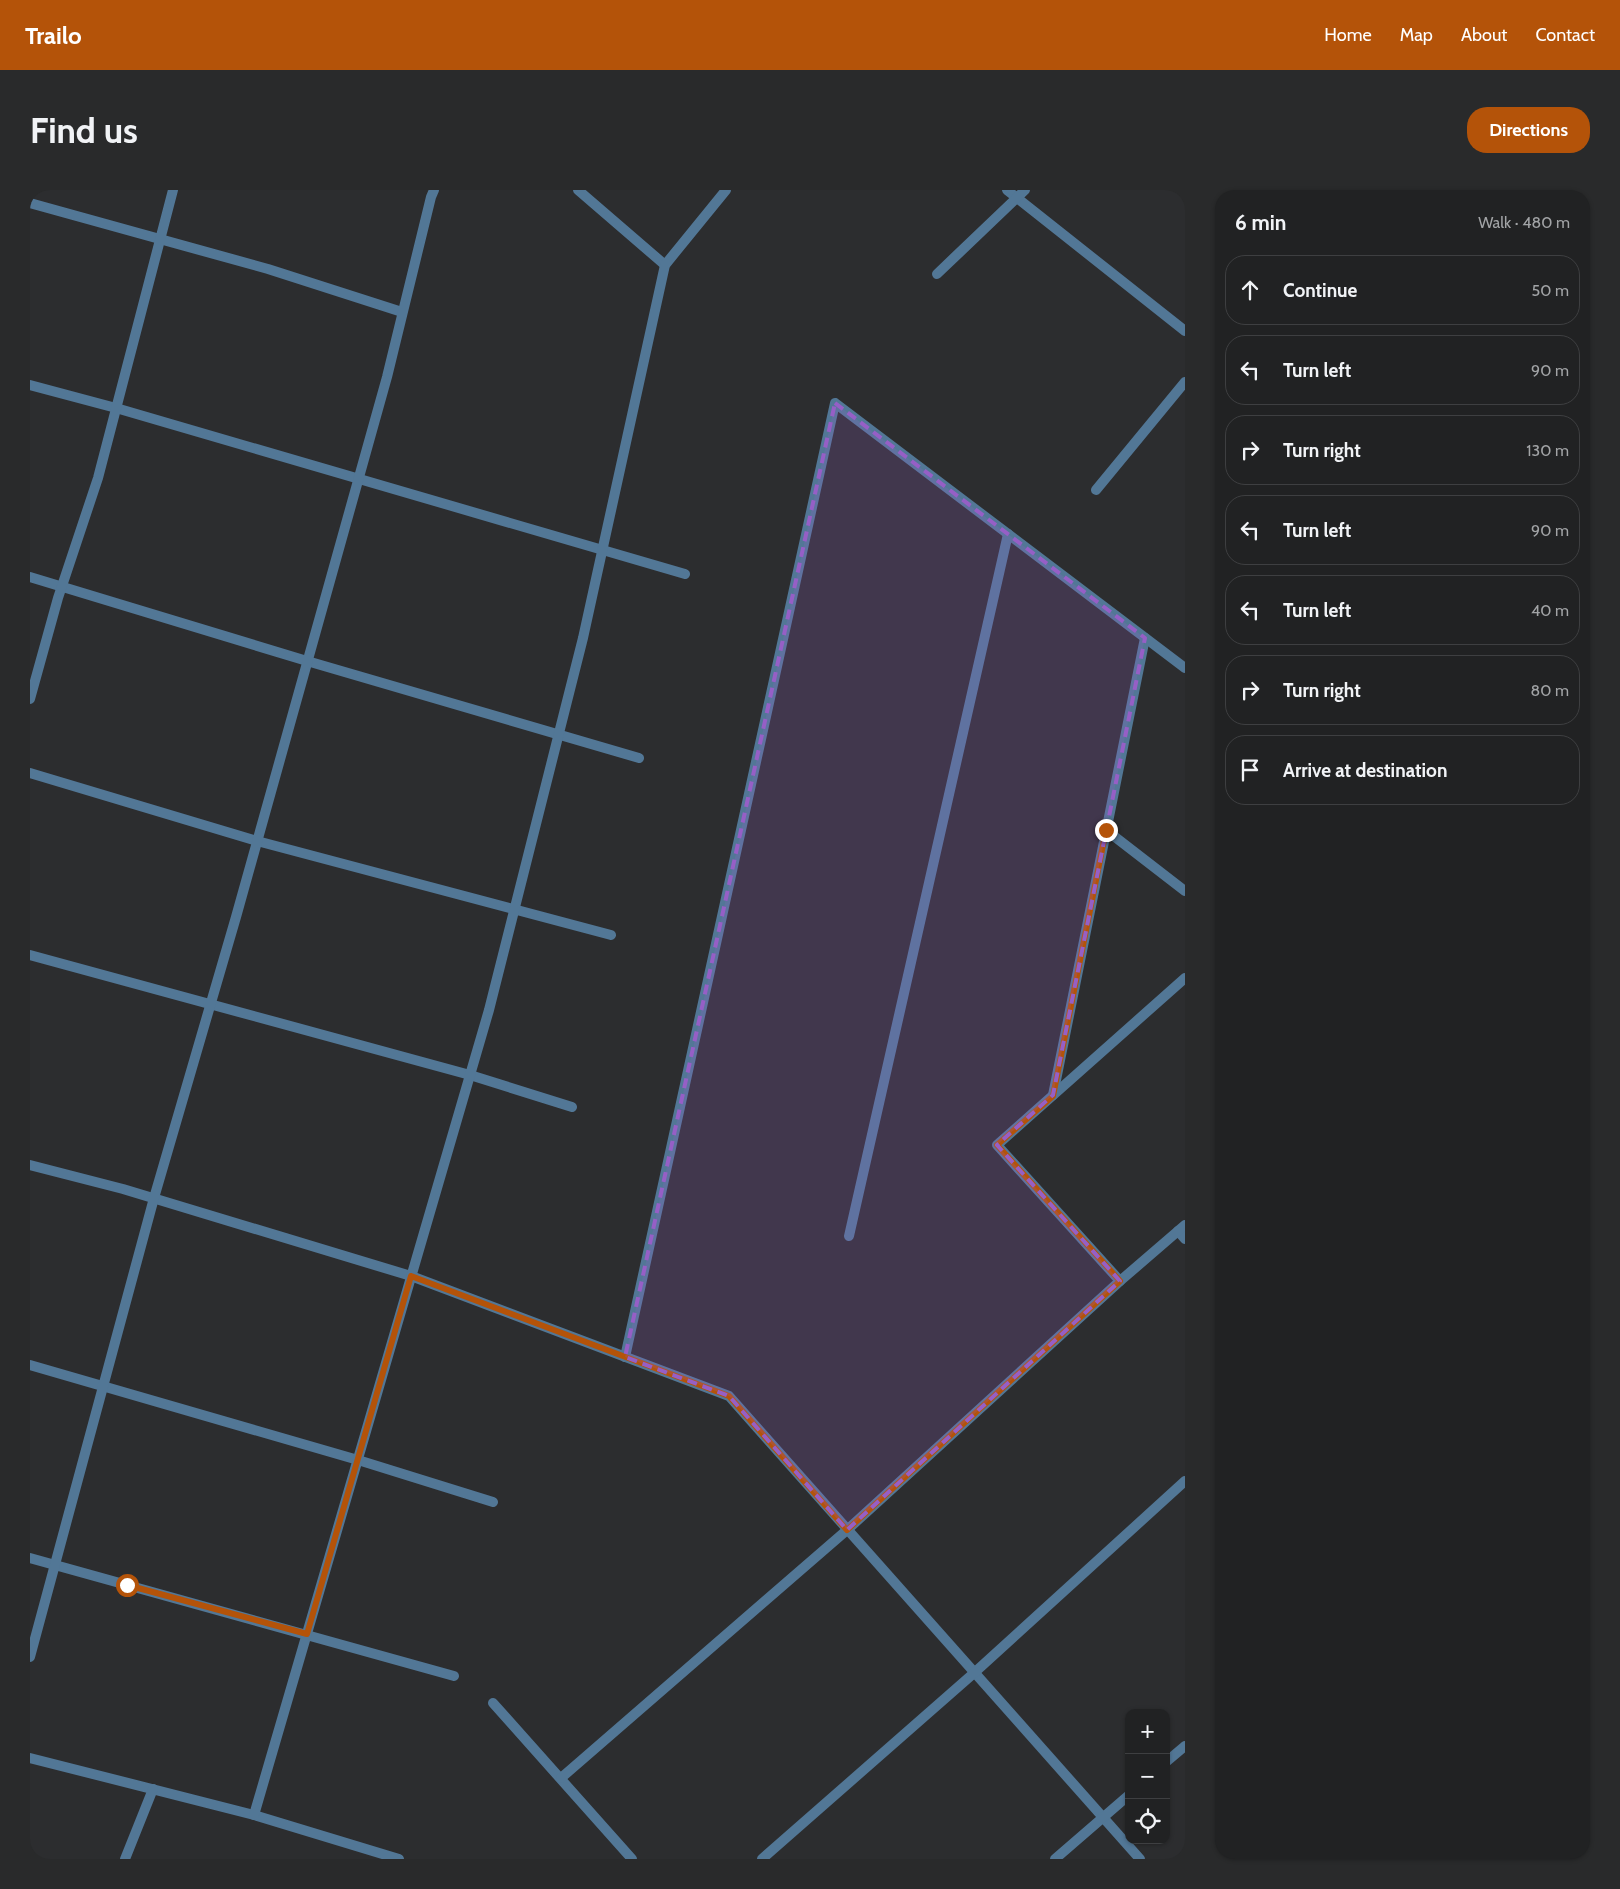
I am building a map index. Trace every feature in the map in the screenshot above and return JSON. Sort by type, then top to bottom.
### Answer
[{"type":"street","points":[[30,699],[62,586],[98,478],[174,190]]},
{"type":"street","points":[[30,1657],[154,1198],[257,841],[387,377],[430,197],[434,190]]},
{"type":"street","points":[[578,190],[665,265]]},
{"type":"street","points":[[254,1815],[489,1010],[583,638],[665,265],[726,190]]},
{"type":"street","points":[[1006,190],[1185,331]]},
{"type":"street","points":[[937,274],[1025,190]]},
{"type":"street","points":[[30,202],[268,269],[402,312]]},
{"type":"street","points":[[1096,490],[1185,382]]},
{"type":"street","points":[[30,385],[116,408],[685,574]]},
{"type":"street","points":[[625,1357],[835,403],[1185,668]]},
{"type":"street","points":[[849,1236],[1008,534]]},
{"type":"street","points":[[30,577],[307,661],[639,758]]},
{"type":"street","points":[[1053,1096],[1145,638]]},
{"type":"street","points":[[30,773],[257,841],[610,935]]},
{"type":"street","points":[[1106,830],[1185,891]]},
{"type":"street","points":[[30,955],[470,1075],[572,1107]]},
{"type":"street","points":[[1120,1281],[997,1145],[1185,978]]},
{"type":"street","points":[[30,1164],[154,1198],[411,1276],[729,1396],[1140,1859]]},
{"type":"street","points":[[561,1778],[847,1530],[1120,1281],[1183,1232]]},
{"type":"street","points":[[30,1365],[358,1460],[493,1502]]},
{"type":"street","points":[[762,1859],[974,1673],[1185,1481]]},
{"type":"street","points":[[30,1558],[454,1676]]},
{"type":"street","points":[[493,1704],[632,1859]]},
{"type":"street","points":[[1170,1759],[1185,1746]]},
{"type":"street","points":[[30,1758],[254,1815],[398,1859]]},
{"type":"street","points":[[125,1859],[153,1789]]},
{"type":"street","points":[[1055,1859],[1125,1799]]},
{"type":"highlighted area","points":[[835,403],[1145,638],[1053,1095],[997,1145],[1120,1281],[847,1530],[729,1396],[625,1357]]},
{"type":"route","points":[[127,1585],[307,1634],[411,1276],[729,1396],[847,1530],[1120,1281],[997,1145],[1053,1096],[1106,830]]}]
